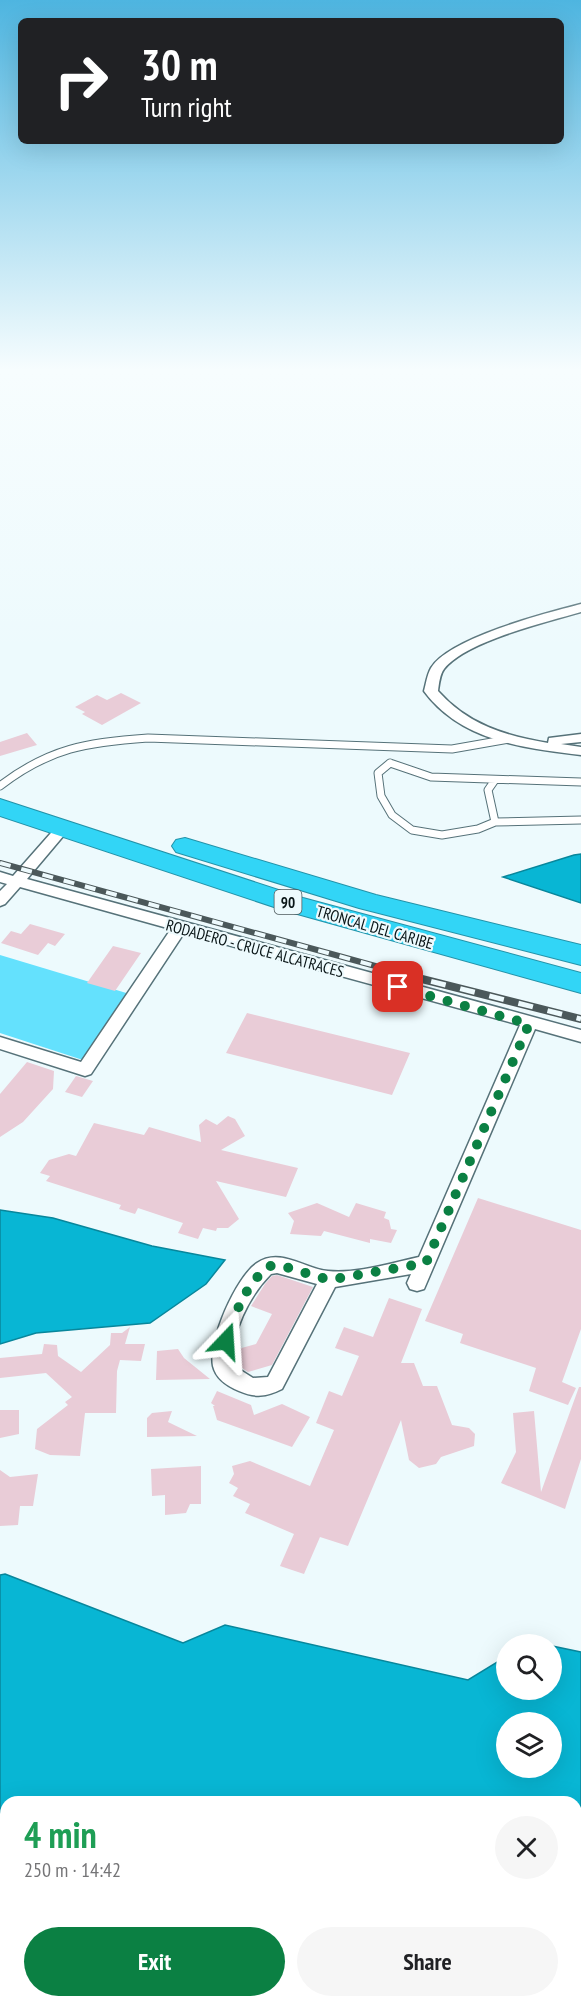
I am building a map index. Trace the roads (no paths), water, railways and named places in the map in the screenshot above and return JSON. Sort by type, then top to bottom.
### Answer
[{"type":"highway","name":"TRONCAL DEL CARIBE","points":[[0,787],[238,864],[369,902],[581,955]]},
{"type":"highway","name":"TRONCAL DEL CARIBE","points":[[0,807],[293,904],[581,983]]},
{"type":"street","points":[[581,608],[484,639],[454,655],[438,668],[431,691],[442,707],[472,727],[509,740],[581,751]]},
{"type":"street","points":[[509,740],[553,741],[581,738]]},
{"type":"street","points":[[0,900],[63,828]]},
{"type":"street","name":"RODADERO - CRUCE ALCATRACES","points":[[0,877],[529,1024],[581,1036]]},
{"type":"street","points":[[0,1043],[85,1070],[180,927]]},
{"type":"street","points":[[417,1283],[529,1024]]},
{"type":"street","points":[[329,1280],[275,1383],[262,1389],[254,1388],[234,1379],[224,1369],[222,1354],[230,1328],[242,1298],[264,1268],[274,1265],[286,1267],[329,1280],[426,1263]]},
{"type":"lane","points":[[0,787],[25,766],[58,753],[121,739],[148,738],[452,749],[509,740]]},
{"type":"lane","points":[[386,747],[390,763]]},
{"type":"lane","points":[[390,763],[430,777],[581,782]]},
{"type":"lane","points":[[390,763],[378,773],[381,796],[392,815],[412,830],[442,835],[478,829],[495,822],[581,820]]},
{"type":"lane","points":[[495,780],[488,790],[495,822]]},
{"type":"railway","points":[[0,863],[408,975]]},
{"type":"railway","points":[[402,974],[581,1019]]}]
